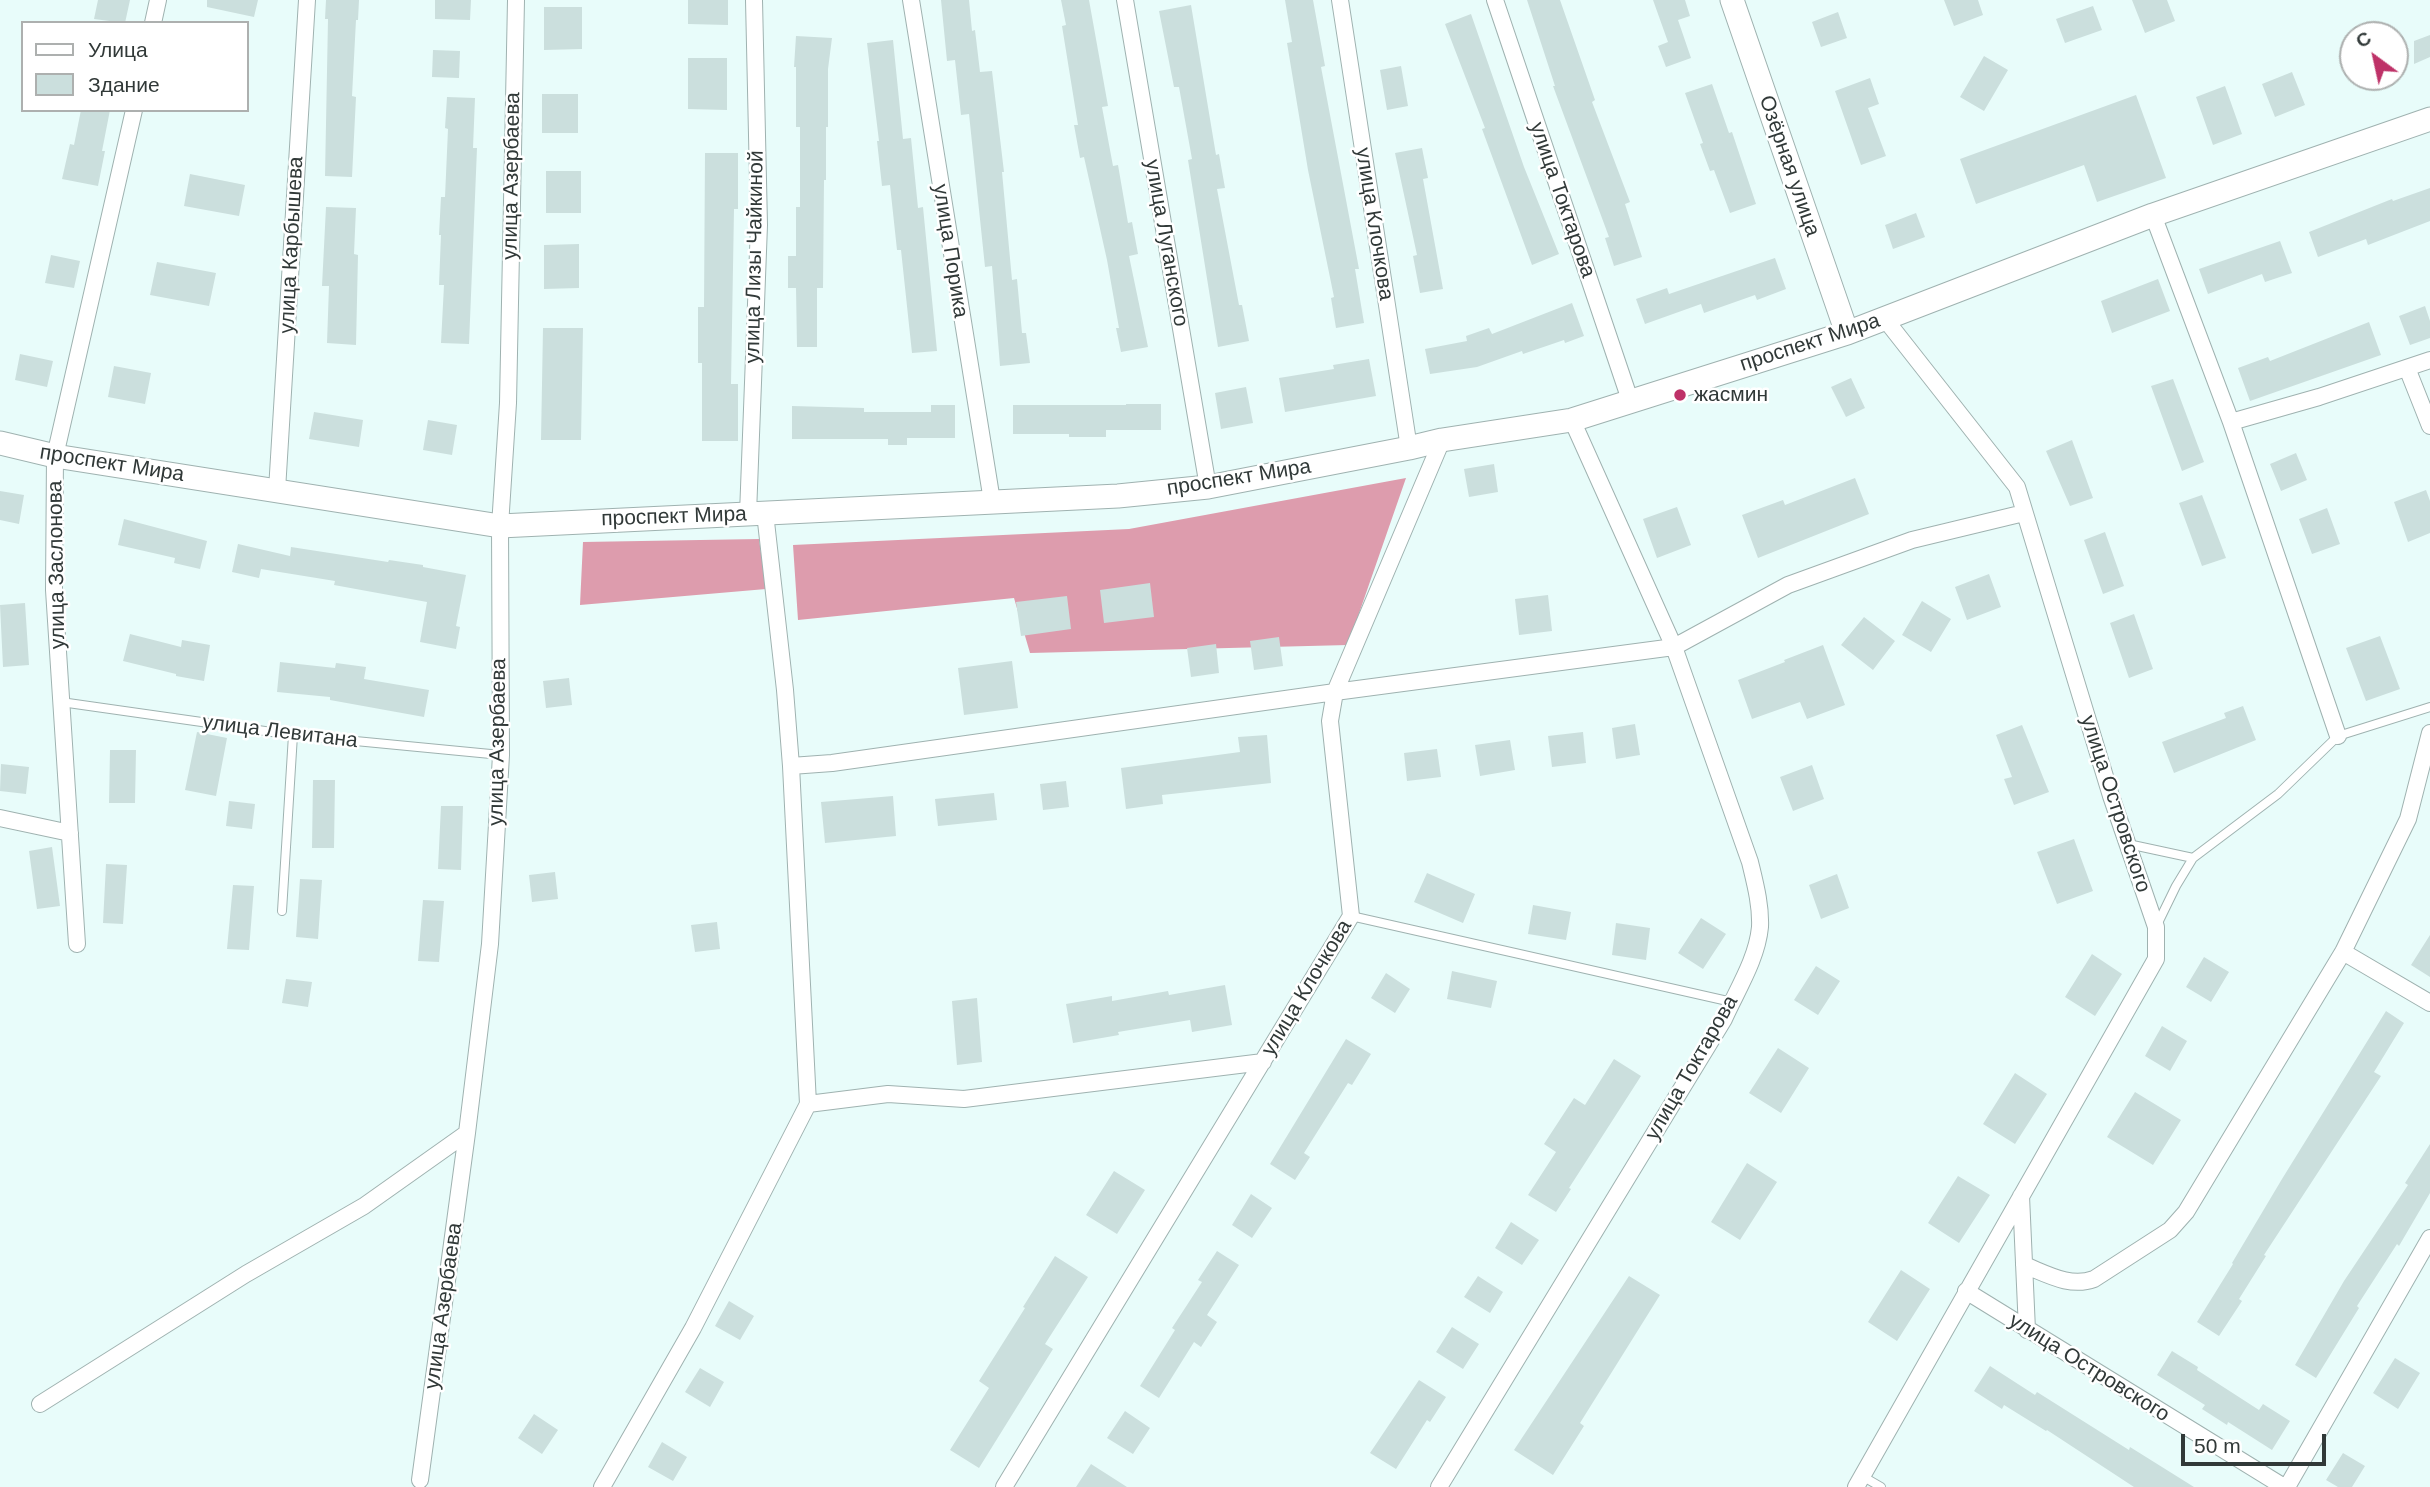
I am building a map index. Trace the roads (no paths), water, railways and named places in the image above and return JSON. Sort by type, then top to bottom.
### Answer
[{"type":"main road","name":"Озёрная улица","points":[[1732,0],[1847,333]]},
{"type":"main road","name":"проспект Мира","points":[[0,443],[55,456],[500,526],[1118,496],[1208,487],[1442,440],[1572,420],[1847,333],[2153,215],[2430,119]]},
{"type":"street","points":[[153,21],[158,0]]},
{"type":"street","name":"улица Карбышева","points":[[277,490],[307,0]]},
{"type":"street","name":"улица Азербаева","points":[[422,1485],[490,944],[501,755],[500,526],[508,403],[516,0]]},
{"type":"street","name":"улица Лизы Чайкиной","points":[[754,0],[759,225],[756,514],[785,690],[792,766],[808,1104]]},
{"type":"street","name":"улица Порика","points":[[911,0],[992,501]]},
{"type":"street","name":"улица Луганского","points":[[1125,0],[1208,487]]},
{"type":"street","name":"улица Клочкова","points":[[1340,0],[1409,448]]},
{"type":"street","name":"улица Токтарова","points":[[1495,0],[1630,400]]},
{"type":"street","name":"улица Заслонова","points":[[77,944],[54,590],[55,456],[134,112]]},
{"type":"street","points":[[2153,215],[2231,422],[2338,736]]},
{"type":"street","name":"улица Островского","points":[[1859,1482],[2156,959],[2156,927],[2127,844],[2017,487],[1885,319]]},
{"type":"street","points":[[2231,422],[2430,360]]},
{"type":"street","points":[[2407,368],[2430,426]]},
{"type":"street","name":"улица Токтарова","points":[[1439,1487],[1724,1019],[1754,954],[1760,927],[1757,894],[1732,808],[1674,647],[1572,420]]},
{"type":"street","name":"улица Клочкова","points":[[1004,1487],[1351,916],[1330,722],[1335,692],[1442,440]]},
{"type":"street","points":[[792,766],[832,764],[1674,647],[1788,586],[1912,540],[2024,513]]},
{"type":"street","points":[[2024,1265],[2073,1283],[2083,1283],[2094,1279],[2170,1230],[2186,1212],[2343,952],[2408,819],[2430,733]]},
{"type":"street","points":[[0,818],[70,833]]},
{"type":"street","points":[[2343,952],[2430,1003]]},
{"type":"street","points":[[602,1487],[692,1328],[808,1104],[888,1094],[964,1099],[1263,1062]]},
{"type":"street","points":[[40,1404],[246,1273],[363,1206],[467,1133]]},
{"type":"street","points":[[2021,1196],[2027,1330]]},
{"type":"street","points":[[2285,1487],[2430,1238]]},
{"type":"street","name":"улица Островского","points":[[1966,1291],[2285,1487]]},
{"type":"lane","name":"улица Левитана","points":[[61,702],[293,736],[501,755]]},
{"type":"lane","points":[[2156,927],[2193,858],[2278,794],[2338,736],[2430,707]]},
{"type":"lane","points":[[282,911],[293,736]]},
{"type":"lane","points":[[2127,844],[2193,858]]},
{"type":"lane","points":[[1351,916],[1732,1002]]},
{"type":"lane","points":[[1859,1482],[1881,1487]]},
{"type":"place","name":"жасмин","points":[[1680,395]]}]
